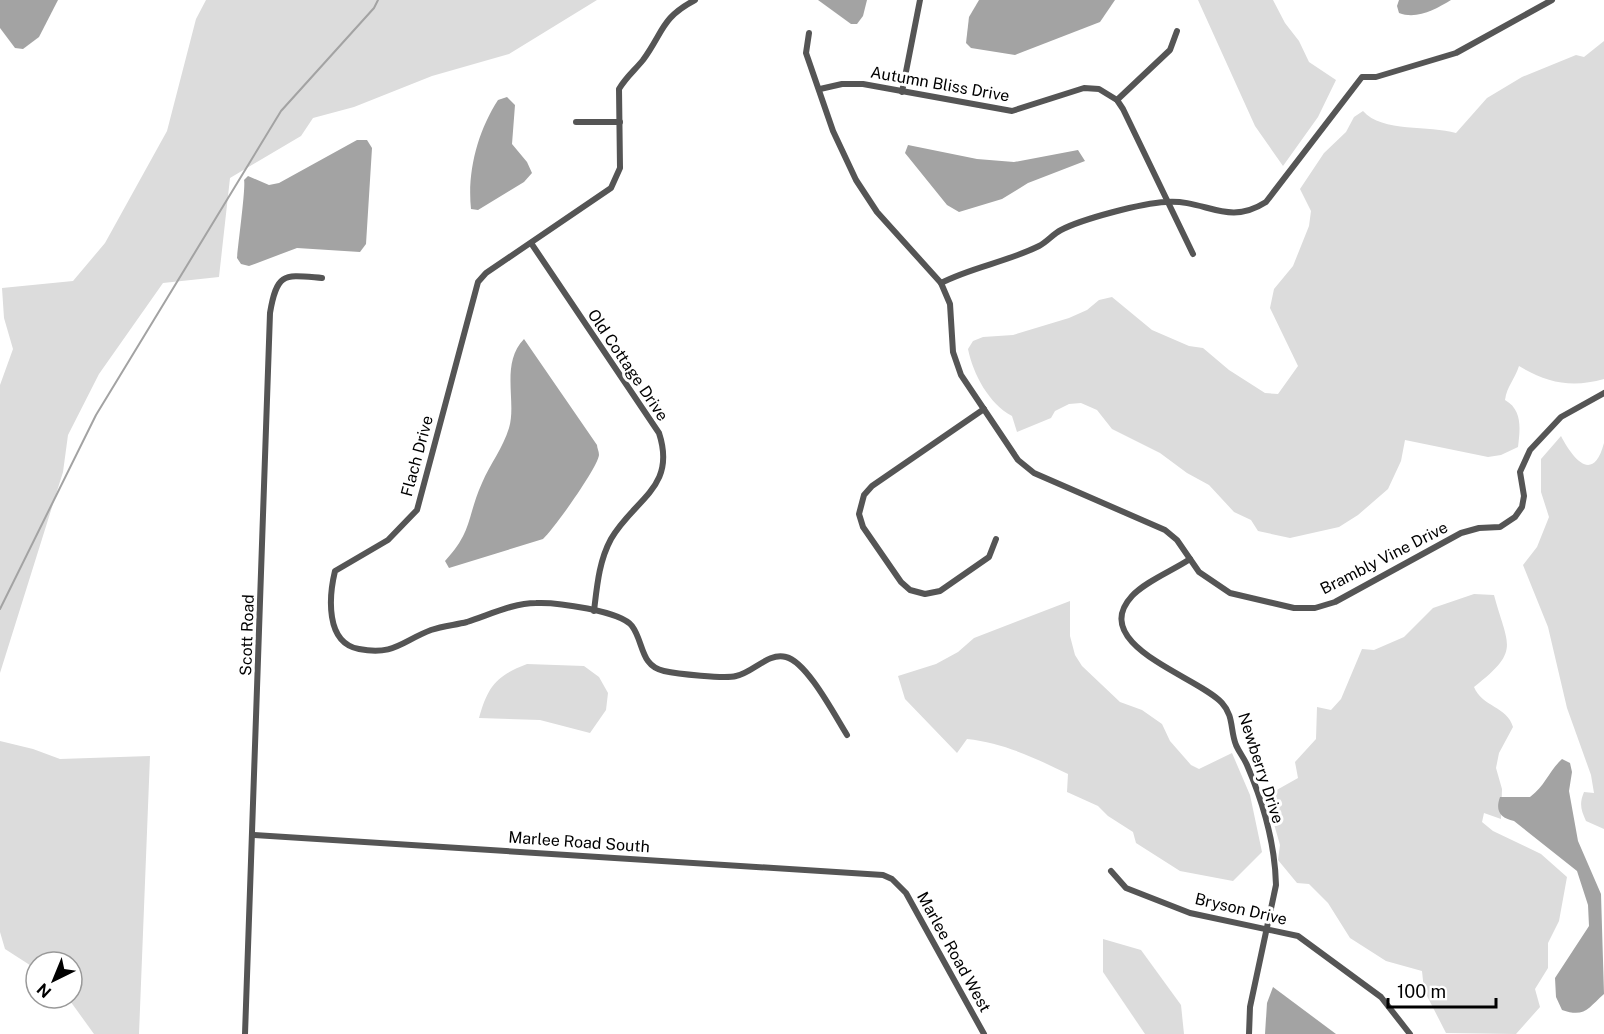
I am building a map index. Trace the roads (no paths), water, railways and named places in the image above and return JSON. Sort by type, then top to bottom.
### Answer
[{"type":"street","name":"Flach Drive","points":[[695,0],[675,11],[666,20],[643,59],[624,79],[619,89],[620,168],[611,188],[486,273],[478,282],[417,510],[388,540],[345,563],[335,571],[331,588],[333,627],[339,636],[357,649],[391,651],[431,630],[520,604],[538,603],[594,611],[624,618],[634,631],[646,659],[654,668],[665,672],[735,677],[750,671],[770,658],[786,657],[801,666],[847,735]]},
{"type":"street","points":[[902,92],[920,0]]},
{"type":"street","points":[[941,283],[960,273],[1040,246],[1061,230],[1140,206],[1168,201],[1199,205],[1233,214],[1252,211],[1266,202],[1362,77],[1376,77],[1456,53],[1552,0]]},
{"type":"street","points":[[1177,31],[1170,50],[1117,100],[1193,254]]},
{"type":"street","name":"Brambly Vine Drive","points":[[809,33],[806,52],[833,131],[856,180],[877,212],[941,283],[950,304],[953,352],[961,375],[1018,460],[1034,473],[1165,530],[1176,540],[1198,572],[1230,593],[1294,608],[1315,608],[1335,602],[1461,533],[1506,524],[1521,507],[1524,496],[1520,472],[1530,450],[1561,417],[1604,393]]},
{"type":"street","name":"Autumn Bliss Drive","points":[[820,89],[842,84],[862,84],[1012,111],[1084,88],[1099,89],[1117,100]]},
{"type":"street","points":[[576,122],[620,122]]},
{"type":"street","name":"Old Cottage Drive","points":[[531,243],[659,433],[664,449],[665,461],[660,478],[612,538],[600,564],[594,611]]},
{"type":"street","name":"Scott Road","points":[[245,1034],[254,835],[270,313],[276,290],[283,279],[292,275],[321,278]]},
{"type":"street","points":[[984,410],[872,486],[864,495],[859,514],[863,527],[902,582],[910,590],[925,594],[940,591],[989,557],[996,539]]},
{"type":"street","name":"Newberry Drive","points":[[1190,559],[1134,594],[1125,605],[1122,620],[1124,632],[1143,654],[1220,700],[1230,713],[1236,745],[1246,763],[1259,797],[1275,865],[1276,885],[1250,1007],[1249,1034]]},
{"type":"street","name":"Marlee Road South","points":[[254,835],[878,874],[899,885]]},
{"type":"street","name":"Bryson Drive","points":[[1111,871],[1126,888],[1190,913],[1298,936],[1381,997],[1410,1034]]},
{"type":"street","name":"Marlee Road West","points":[[899,885],[984,1034]]},
{"type":"waterway","points":[[0,609],[96,415],[281,111],[374,8],[378,0]]}]
